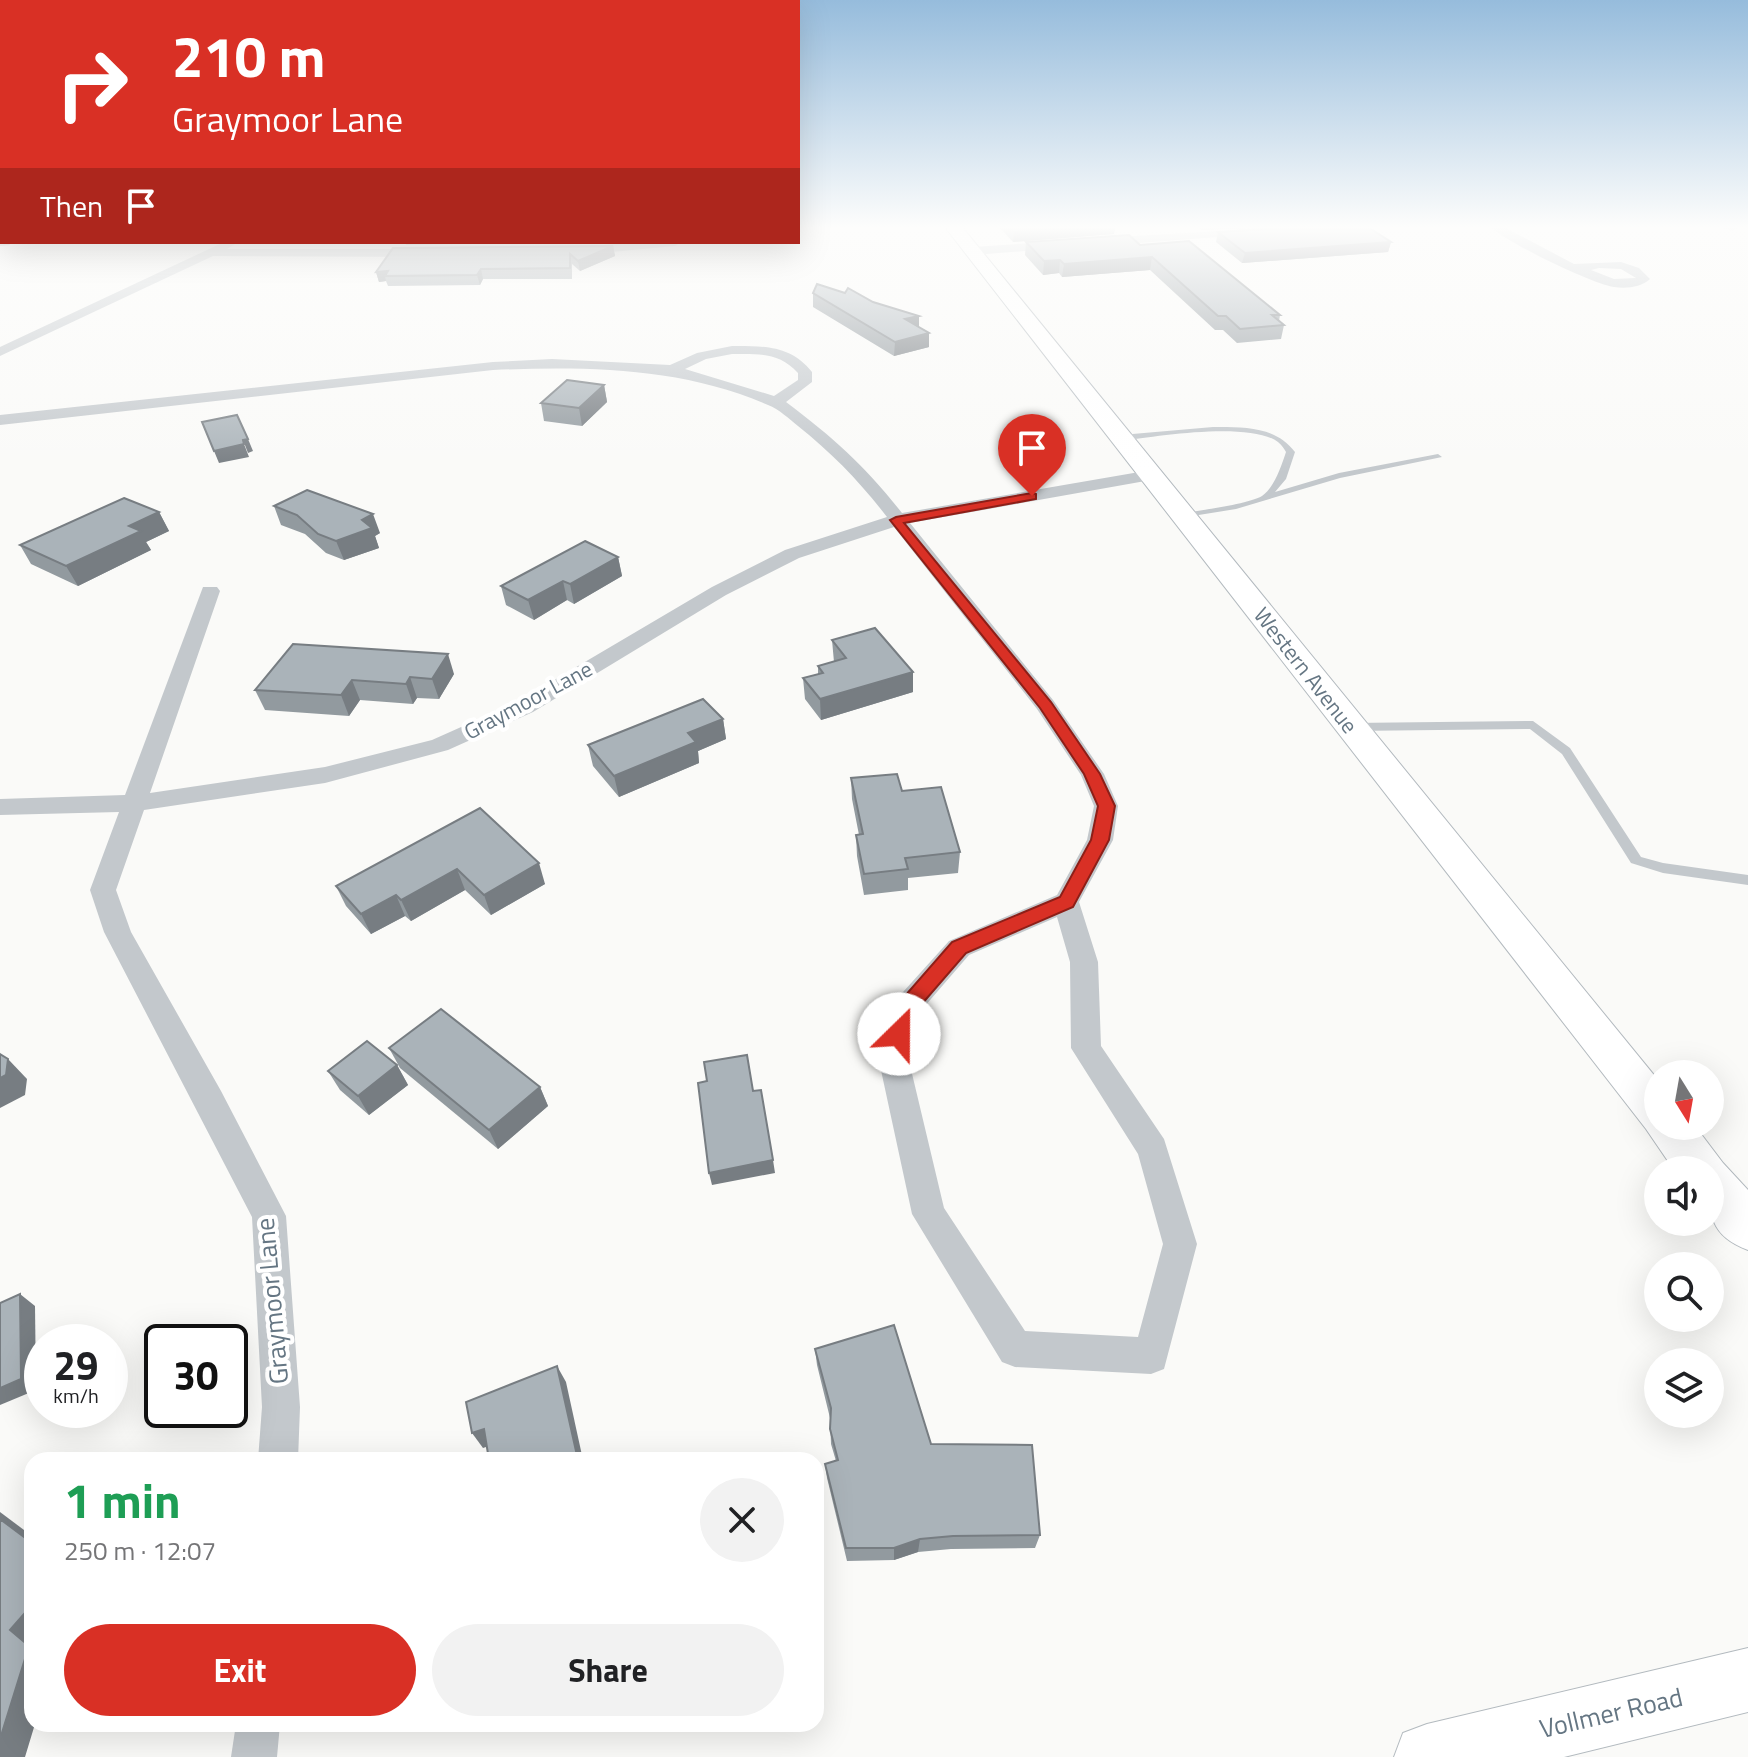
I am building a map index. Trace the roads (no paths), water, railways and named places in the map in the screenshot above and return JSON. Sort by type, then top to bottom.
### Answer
[{"type":"main road","name":"Western Avenue","points":[[1019,309],[1644,1096]]},
{"type":"main road","points":[[1678,1140],[1691,1156]]},
{"type":"main road","points":[[1724,1197],[1748,1227]]},
{"type":"main road","name":"Vollmer Road","points":[[1427,1757],[1748,1680]]},
{"type":"street","points":[[0,352],[93,309]]},
{"type":"street","points":[[672,370],[702,356],[732,350],[766,350],[791,357],[805,372],[805,382],[776,402]]},
{"type":"street","points":[[0,420],[493,366],[573,363],[672,370],[776,402],[837,449],[864,476],[1045,705],[1092,774],[1106,806],[1100,840],[1066,902],[959,948],[904,1010],[894,1061],[929,1214],[1015,1349],[1151,1356],[1180,1244],[1153,1149],[1086,1048],[1084,962],[1066,902]]},
{"type":"street","name":"Graymoor Lane","points":[[0,807],[135,803],[325,775],[440,745],[525,707],[719,591],[792,554],[896,520],[1151,475]]},
{"type":"street","name":"Graymoor Lane","points":[[210,591],[103,890],[118,932],[269,1216],[281,1407],[278,1452]]},
{"type":"street","points":[[254,1757],[257,1732]]},
{"type":"lane","points":[[1121,438],[1199,430],[1249,431],[1276,436],[1289,446],[1291,452],[1281,479],[1267,496]]},
{"type":"lane","points":[[1183,516],[1339,476],[1438,457]]},
{"type":"lane","points":[[1351,727],[1533,725],[1566,751],[1636,860],[1655,868],[1748,880]]}]
